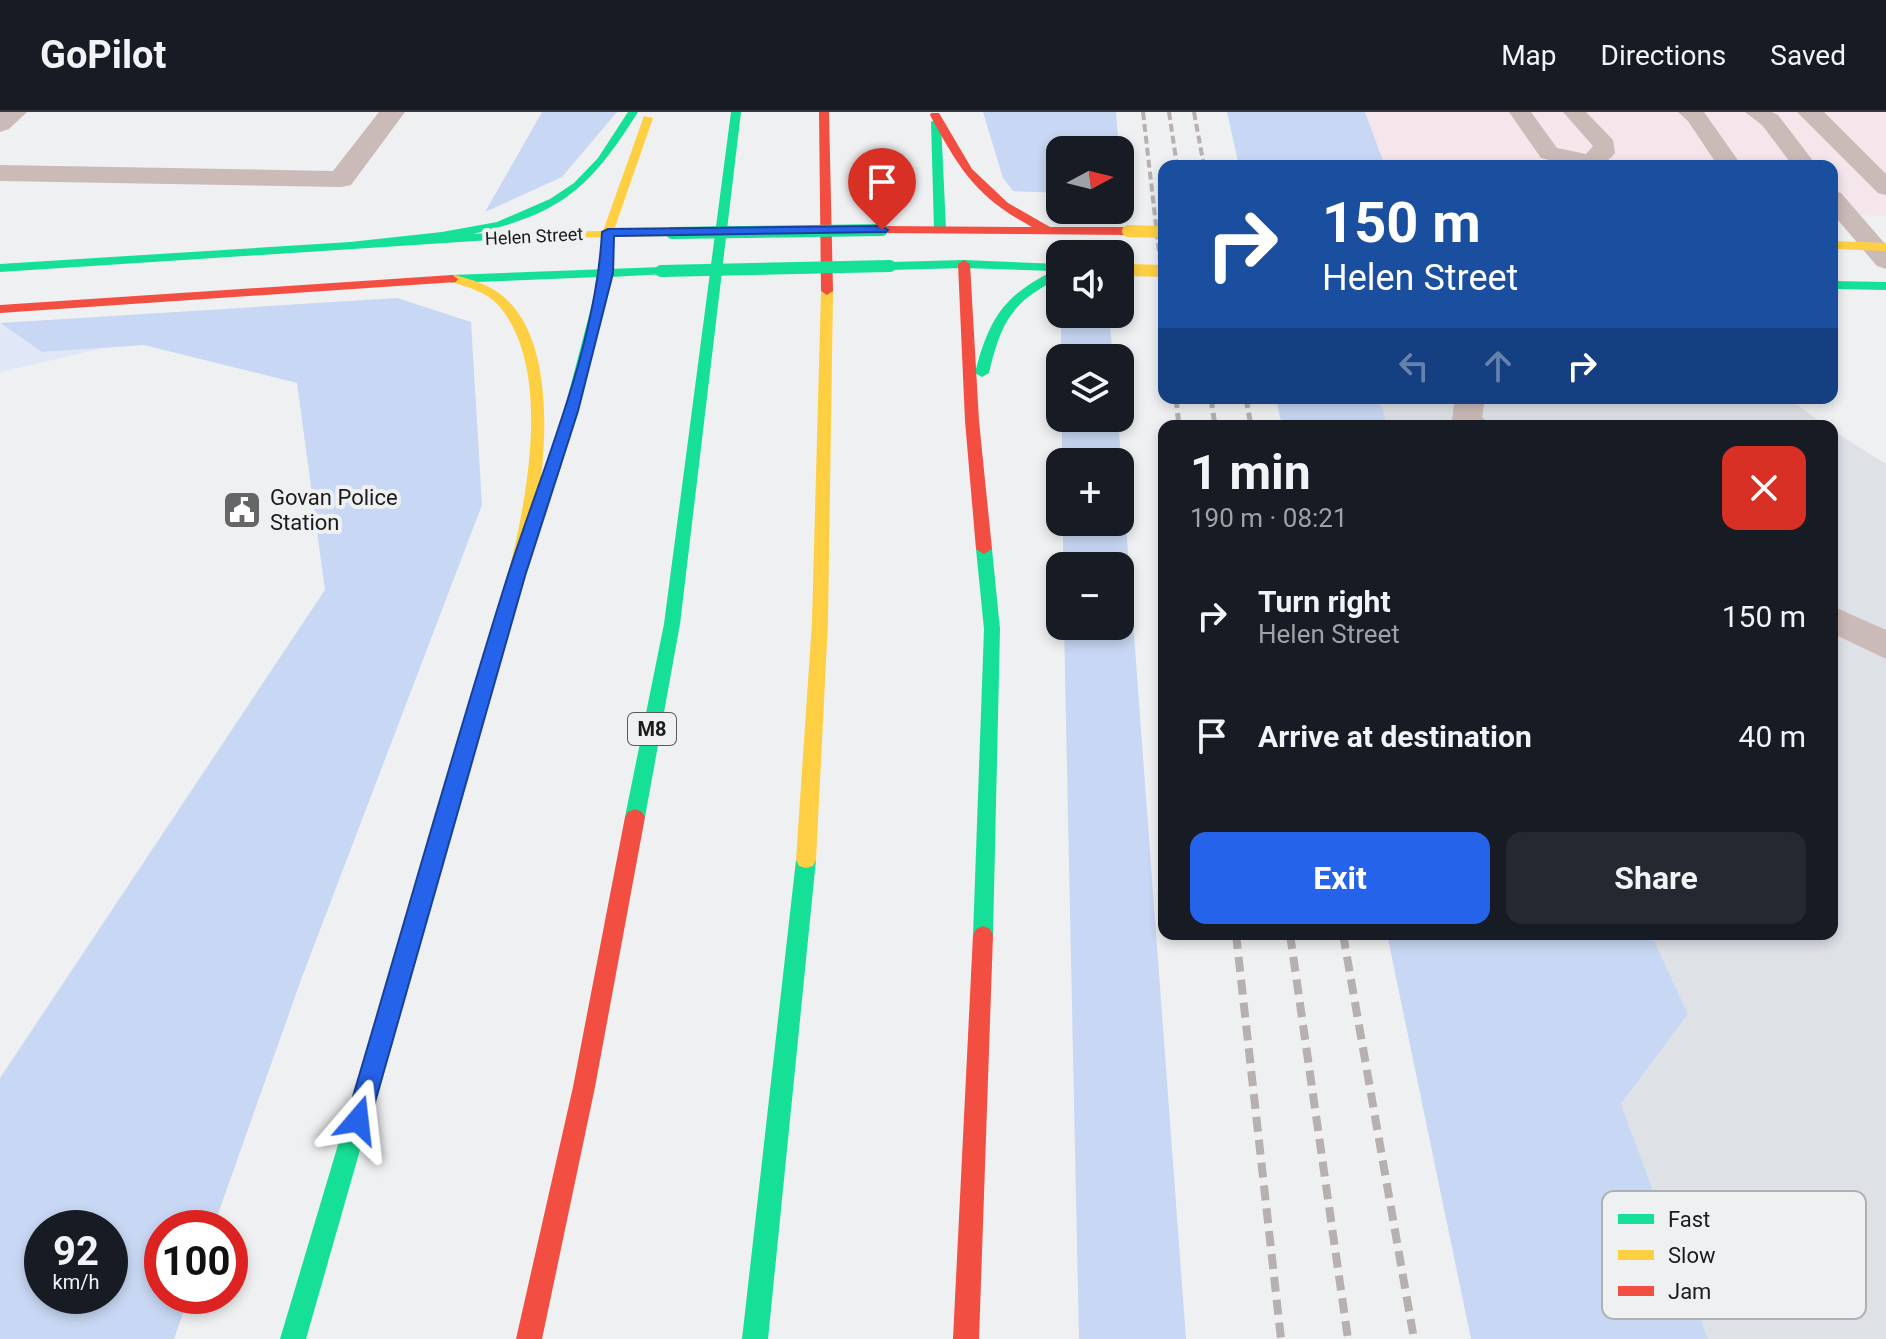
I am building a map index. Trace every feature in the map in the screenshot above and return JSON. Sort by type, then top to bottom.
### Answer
[{"type":"main road","points":[[355,244],[480,227],[542,207],[563,195],[599,164],[633,112]]},
{"type":"main road","points":[[293,1339],[516,576],[571,411],[606,273],[608,232],[650,112]]},
{"type":"main road","name":"M8","points":[[529,1339],[584,1087],[672,624],[736,112]]},
{"type":"main road","points":[[755,1339],[804,890],[819,637],[827,316],[824,112]]},
{"type":"main road","points":[[935,113],[940,229],[964,264],[972,421],[992,629],[979,1056],[966,1339]]},
{"type":"main road","points":[[935,113],[968,174],[981,189],[999,205],[1045,229]]},
{"type":"main road","name":"Helen Street","points":[[0,268],[355,244],[608,232],[940,229],[1158,232]]},
{"type":"main road","points":[[1838,246],[1882,251]]},
{"type":"main road","name":"Helen Street","points":[[0,309],[455,279],[606,273],[964,264],[1046,269]]},
{"type":"main road","points":[[1134,270],[1158,271]]},
{"type":"main road","points":[[972,421],[992,325],[1020,291],[1046,277]]},
{"type":"main road","points":[[455,279],[487,290],[508,307],[520,328],[533,366],[537,412],[535,453],[516,576]]},
{"type":"main road","points":[[1838,285],[1886,286]]},
{"type":"street","points":[[0,124],[14,112]]},
{"type":"street","points":[[0,173],[341,179],[392,112]]},
{"type":"lane","points":[[1520,112],[1549,153],[1580,160]]},
{"type":"lane","points":[[1545,112],[1560,130],[1604,153]]},
{"type":"lane","points":[[1574,112],[1605,145],[1604,153]]},
{"type":"lane","points":[[1689,112],[1696,116],[1726,160]]},
{"type":"lane","points":[[1756,112],[1770,120],[1800,160]]},
{"type":"lane","points":[[1812,113],[1886,188]]},
{"type":"lane","points":[[1592,160],[1604,153]]},
{"type":"lane","points":[[1838,204],[1882,251]]},
{"type":"lane","points":[[1838,621],[1886,646]]},
{"type":"shaded area","points":[[542,112],[617,112],[562,177],[485,212]]},
{"type":"shaded area","points":[[983,112],[1116,112],[1118,136],[1046,136],[1046,192],[1013,191],[1003,178]]},
{"type":"shaded area","points":[[1227,112],[1365,112],[1383,160],[1238,160]]},
{"type":"shaded area","points":[[1365,112],[1886,112],[1886,216],[1838,214],[1838,160],[1383,160]]},
{"type":"shaded area","points":[[397,298],[471,322],[482,505],[302,977],[219,1210],[144,1210],[144,1314],[183,1314],[174,1339],[0,1339],[0,1078],[325,590],[297,383],[144,345],[42,352],[0,323]]},
{"type":"shaded area","points":[[0,324],[42,352],[109,347],[0,372]]},
{"type":"shaded area","points":[[1061,328],[1110,328],[1112,344],[1061,344]]},
{"type":"shaded area","points":[[1277,404],[1381,404],[1386,420],[1281,420]]},
{"type":"shaded area","points":[[1381,404],[1796,404],[1818,420],[1386,420]]},
{"type":"shaded area","points":[[1062,432],[1119,432],[1120,448],[1062,448]]},
{"type":"shaded area","points":[[1838,434],[1886,464],[1886,1339],[1708,1339],[1701,1319],[1866,1319],[1866,1191],[1653,1191],[1621,1104],[1688,1014],[1654,940],[1838,940]]},
{"type":"shaded area","points":[[1063,536],[1127,536],[1128,552],[1063,552]]},
{"type":"shaded area","points":[[1134,635],[1186,1339],[1079,1339],[1064,640],[1134,640]]},
{"type":"shaded area","points":[[1388,940],[1654,940],[1688,1014],[1621,1104],[1653,1191],[1602,1191],[1602,1319],[1701,1319],[1708,1339],[1471,1339]]},
{"type":"railway","points":[[1143,112],[1158,243]]},
{"type":"railway","points":[[1169,112],[1176,160]]},
{"type":"railway","points":[[1194,112],[1203,160]]},
{"type":"railway","points":[[1177,404],[1178,420]]},
{"type":"railway","points":[[1212,404],[1214,420]]},
{"type":"railway","points":[[1247,404],[1250,420]]},
{"type":"railway","points":[[1237,940],[1281,1339]]},
{"type":"railway","points":[[1291,940],[1348,1339]]},
{"type":"railway","points":[[1344,940],[1414,1339]]},
{"type":"traffic: fast","points":[[355,244],[442,236],[529,215],[554,202],[587,177],[633,112]]},
{"type":"traffic: fast","points":[[635,817],[672,624],[736,112]]},
{"type":"traffic: fast","points":[[936,122],[940,229]]},
{"type":"traffic: fast","points":[[672,233],[882,230]]},
{"type":"traffic: fast","points":[[0,268],[502,236]]},
{"type":"traffic: fast","points":[[890,266],[964,264],[1046,267]]},
{"type":"traffic: fast","points":[[661,271],[890,266]]},
{"type":"traffic: fast","points":[[452,279],[661,271]]},
{"type":"traffic: fast","points":[[550,479],[571,411],[606,273]]},
{"type":"traffic: fast","points":[[982,373],[992,336],[1005,311],[1026,291],[1046,280]]},
{"type":"traffic: fast","points":[[1838,285],[1886,286]]},
{"type":"traffic: fast","points":[[983,935],[992,629],[984,549]]},
{"type":"traffic: fast","points":[[293,1339],[513,586]]},
{"type":"traffic: fast","points":[[755,1339],[806,860]]},
{"type":"traffic: slow","points":[[608,232],[648,118]]},
{"type":"traffic: slow","points":[[1128,231],[1158,232]]},
{"type":"traffic: slow","points":[[502,236],[672,233]]},
{"type":"traffic: slow","points":[[1838,245],[1886,247]]},
{"type":"traffic: slow","points":[[1134,270],[1158,271]]},
{"type":"traffic: slow","points":[[455,279],[488,291],[504,304],[521,329],[531,362],[537,440],[528,521],[513,586]]},
{"type":"traffic: slow","points":[[806,860],[820,622],[827,291]]},
{"type":"traffic: jam","points":[[824,112],[827,291]]},
{"type":"traffic: jam","points":[[935,115],[967,171],[978,184],[1004,206],[1045,229]]},
{"type":"traffic: jam","points":[[882,230],[1128,231]]},
{"type":"traffic: jam","points":[[964,264],[972,421],[984,549]]},
{"type":"traffic: jam","points":[[0,309],[452,279]]},
{"type":"traffic: jam","points":[[529,1339],[584,1087],[635,817]]},
{"type":"traffic: jam","points":[[966,1339],[983,935]]},
{"type":"place","name":"Govan Police Station","points":[[242,510]]},
{"type":"route","points":[[358,1120],[516,576],[571,411],[606,273],[608,232],[882,230]]}]
